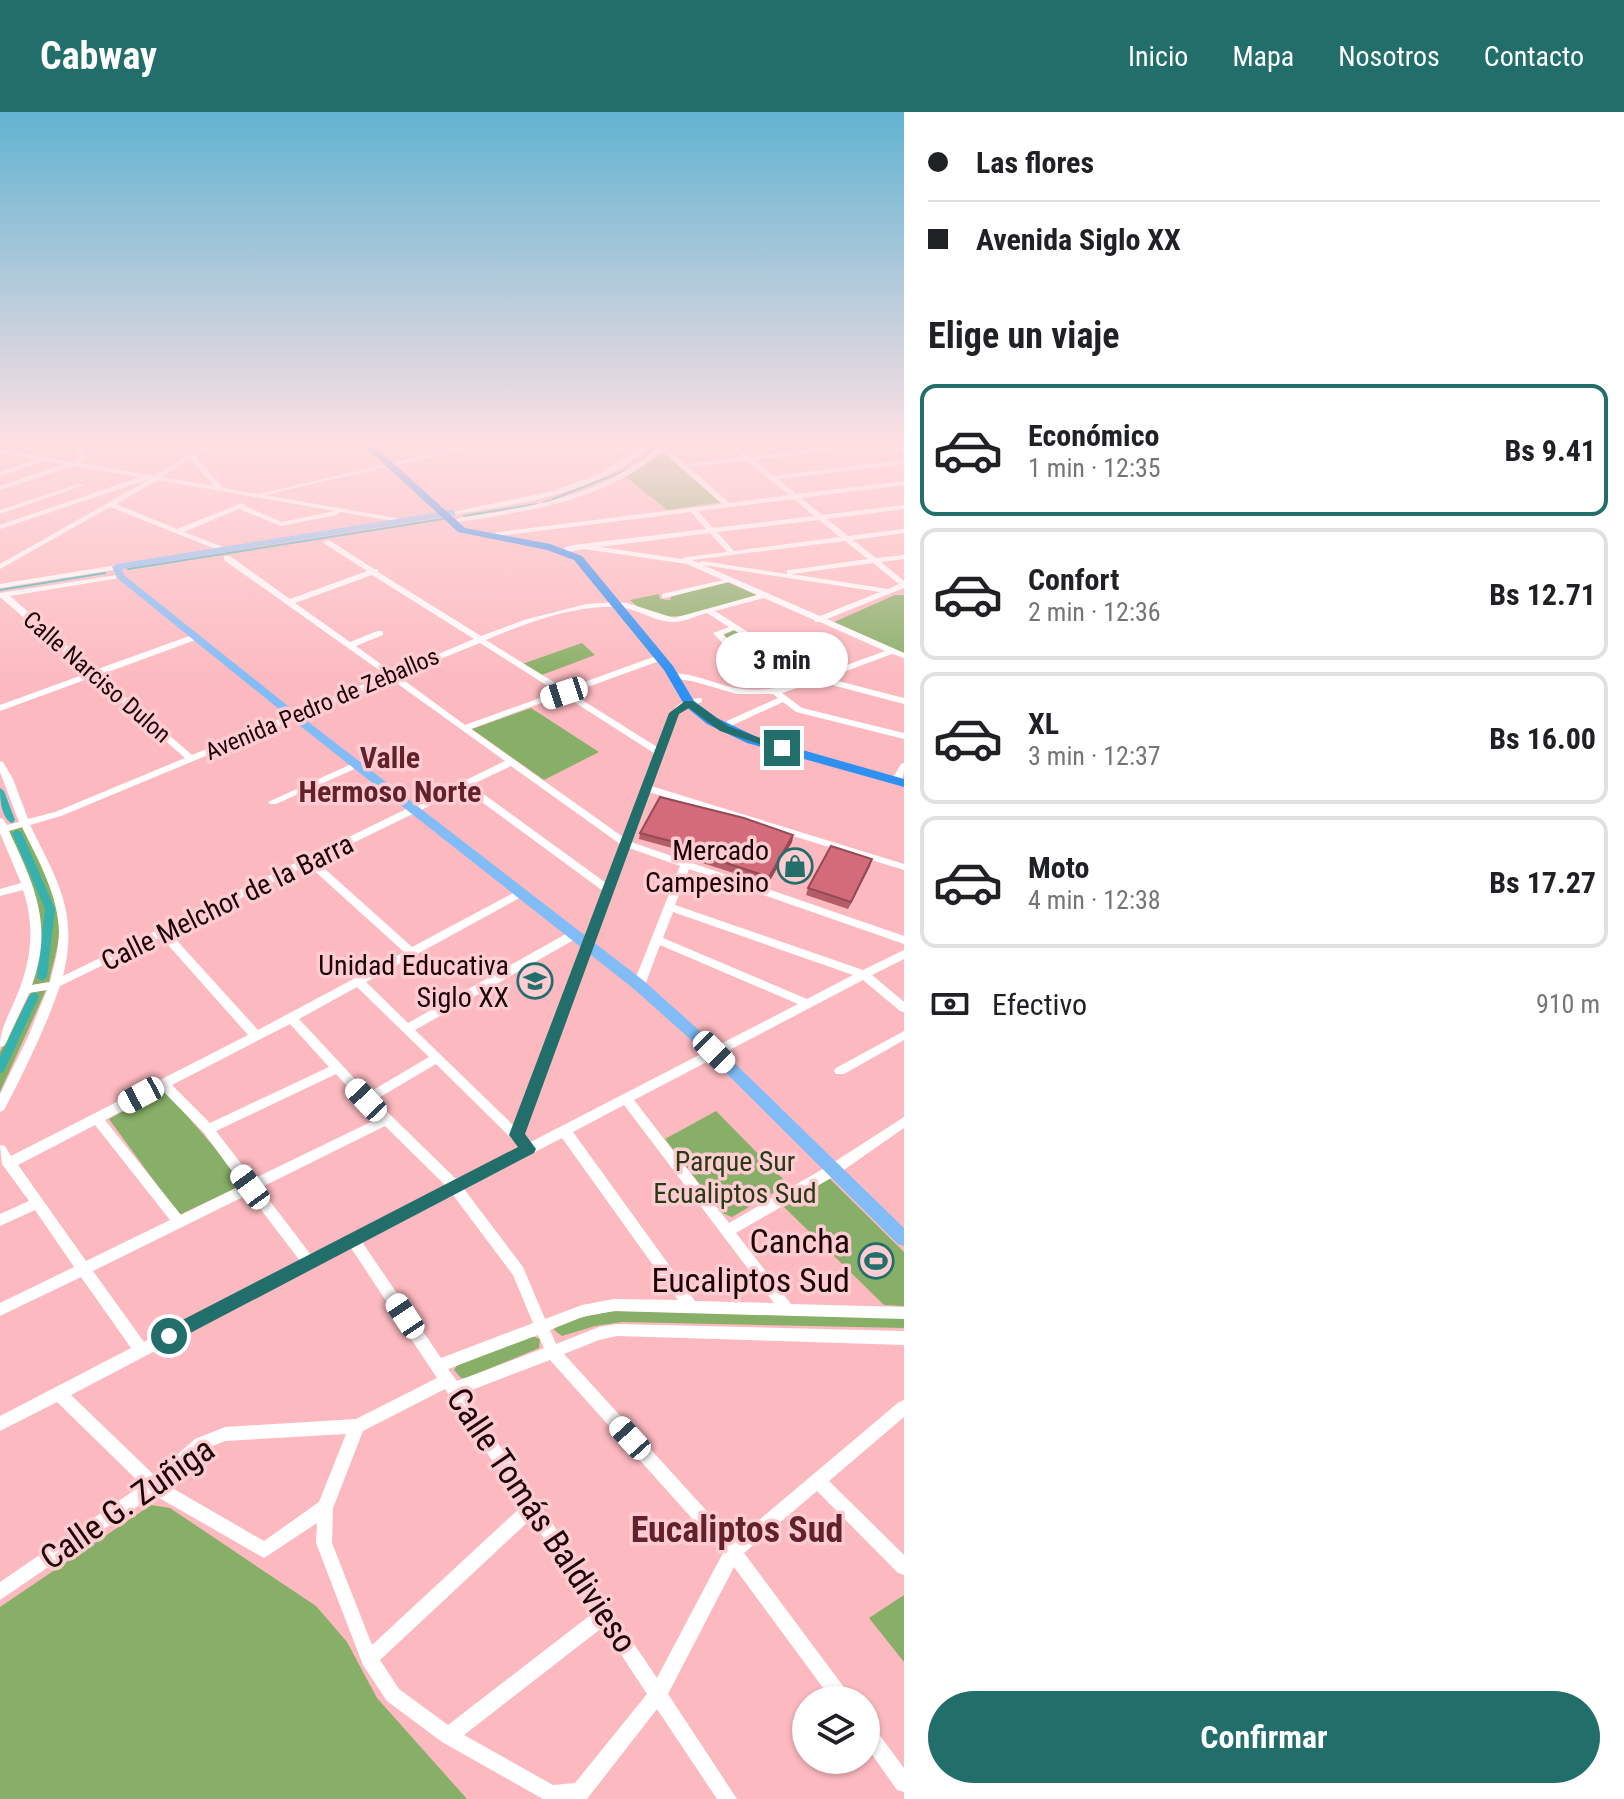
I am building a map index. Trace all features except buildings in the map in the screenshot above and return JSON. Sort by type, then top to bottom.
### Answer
[{"type":"highway","points":[[458,523],[470,533],[572,548]]},
{"type":"highway","points":[[461,523],[470,528],[572,548],[592,562],[659,658],[678,675]]},
{"type":"highway","points":[[620,605],[712,721],[737,734],[902,776]]},
{"type":"highway","points":[[694,702],[758,735],[902,776]]},
{"type":"main road","points":[[118,572],[393,523]]},
{"type":"main road","points":[[225,554],[326,542],[423,523]]},
{"type":"main road","points":[[118,572],[294,716],[639,985],[714,1052],[904,1239]]},
{"type":"street","points":[[0,567],[79,523]]},
{"type":"street","points":[[157,523],[225,554],[625,843],[904,940]]},
{"type":"street","points":[[179,531],[199,523]]},
{"type":"street","points":[[497,534],[585,523]]},
{"type":"street","points":[[705,523],[732,553]]},
{"type":"street","points":[[572,548],[774,523]]},
{"type":"street","points":[[828,523],[874,561],[900,588]]},
{"type":"street","points":[[572,548],[684,561],[707,560],[732,553],[904,531]]},
{"type":"street","points":[[326,542],[660,753]]},
{"type":"street","points":[[778,574],[904,557]]},
{"type":"street","points":[[707,560],[778,574],[900,588]]},
{"type":"street","points":[[684,561],[904,656]]},
{"type":"street","points":[[290,602],[375,571]]},
{"type":"street","points":[[1,592],[118,572]]},
{"type":"street","points":[[665,596],[730,580]]},
{"type":"street","points":[[818,620],[900,588]]},
{"type":"street","name":"Calle Narciso Dulon","points":[[1,592],[191,759]]},
{"type":"street","points":[[620,605],[666,620],[765,595]]},
{"type":"street","name":"Avenida Pedro de Zeballos","points":[[1,827],[58,814],[531,620],[620,605]]},
{"type":"street","points":[[709,611],[820,678],[904,701]]},
{"type":"street","points":[[733,628],[717,633],[753,665],[764,666],[784,658]]},
{"type":"street","points":[[349,646],[380,633]]},
{"type":"street","points":[[0,708],[195,637]]},
{"type":"street","points":[[730,723],[779,695],[892,651]]},
{"type":"street","points":[[467,727],[659,658]]},
{"type":"street","points":[[678,675],[728,690],[779,695],[799,710],[904,736]]},
{"type":"street","points":[[517,1135],[582,939],[609,890],[674,713],[694,702]]},
{"type":"street","name":"Calle Melchor de la Barra","points":[[26,990],[53,985],[164,933],[511,762]]},
{"type":"street","points":[[0,764],[8,775],[25,823],[53,883],[62,913],[63,941],[53,985],[0,1107]]},
{"type":"street","points":[[273,802],[356,765]]},
{"type":"street","points":[[465,785],[609,890]]},
{"type":"street","points":[[647,788],[904,867]]},
{"type":"street","points":[[1,827],[27,885],[36,920],[26,990],[1,1039]]},
{"type":"street","points":[[311,862],[411,952]]},
{"type":"street","points":[[639,985],[685,866]]},
{"type":"street","points":[[0,893],[27,885]]},
{"type":"street","points":[[8,1164],[291,1018],[521,893]]},
{"type":"street","points":[[669,907],[864,975],[904,1008]]},
{"type":"street","points":[[164,933],[256,1036]]},
{"type":"street","points":[[407,1029],[582,939]]},
{"type":"street","points":[[658,940],[808,1004]]},
{"type":"street","points":[[0,1424],[904,954]]},
{"type":"street","points":[[358,981],[529,1149]]},
{"type":"street","points":[[291,1018],[366,1100],[455,1187],[518,1271],[553,1353],[733,1552],[833,1686]]},
{"type":"street","points":[[840,1071],[904,1035]]},
{"type":"street","points":[[366,1100],[437,1058]]},
{"type":"street","points":[[208,1129],[337,1068]]},
{"type":"street","points":[[163,1083],[208,1129],[309,1263]]},
{"type":"street","points":[[627,1100],[787,1309]]},
{"type":"street","points":[[97,1118],[179,1222]]},
{"type":"street","points":[[0,1310],[386,1120]]},
{"type":"street","points":[[729,1230],[833,1170],[904,1122]]},
{"type":"street","points":[[564,1130],[690,1306]]},
{"type":"street","points":[[0,1150],[141,1350]]},
{"type":"street","points":[[0,1220],[36,1204]]},
{"type":"street","name":"Calle Tomás Baldivieso","points":[[354,1241],[728,1799]]},
{"type":"street","points":[[904,1313],[690,1306],[597,1307],[540,1326],[357,1426],[325,1508],[324,1543],[369,1659],[393,1695],[448,1736],[552,1794],[580,1792],[658,1694],[733,1552],[904,1407]]},
{"type":"street","points":[[448,1378],[553,1353],[617,1330],[904,1338]]},
{"type":"street","points":[[58,1393],[154,1486],[264,1550],[325,1508]]},
{"type":"street","name":"Calle G. Zuñiga","points":[[0,1592],[154,1486],[200,1444],[225,1434],[357,1426]]},
{"type":"street","points":[[818,1481],[904,1567]]},
{"type":"street","points":[[369,1659],[533,1507]]},
{"type":"street","points":[[448,1736],[605,1614]]},
{"type":"street","points":[[880,1750],[904,1783]]},
{"type":"green space","points":[[727,582],[757,595],[709,610],[675,616],[644,610],[630,600],[659,594],[660,599],[670,600],[672,595]]},
{"type":"green space","points":[[895,595],[904,595],[904,653],[834,622]]},
{"type":"green space","points":[[734,630],[780,658],[754,664],[722,636]]},
{"type":"green space","points":[[582,643],[595,655],[539,676],[522,664]]},
{"type":"green space","points":[[531,708],[599,752],[544,780],[472,729]]},
{"type":"green space","points":[[23,827],[50,884],[59,920],[58,944],[49,982],[32,985],[40,936],[8,831]]},
{"type":"green space","points":[[46,990],[0,1092],[0,1052],[31,992]]},
{"type":"green space","points":[[164,1089],[239,1176],[240,1186],[179,1215],[109,1119]]},
{"type":"green space","name":"Parque Sur Ecualiptos Sud","points":[[716,1111],[788,1184],[732,1217],[722,1213],[665,1139]]},
{"type":"green space","name":"Parque Sur Ecualiptos Sud","points":[[829,1178],[904,1252],[904,1306],[884,1305],[783,1206]]},
{"type":"green space","points":[[617,1311],[904,1318],[904,1328],[622,1322],[562,1336],[554,1330],[592,1314]]},
{"type":"green space","points":[[532,1336],[540,1339],[539,1348],[467,1378],[461,1378],[454,1370],[457,1365]]},
{"type":"green space","points":[[151,1505],[170,1508],[316,1606],[347,1642],[377,1698],[467,1799],[0,1799],[0,1607]]},
{"type":"green space","points":[[904,1595],[904,1662],[869,1618]]},
{"type":"waterway","points":[[128,569],[420,523]]},
{"type":"waterway","points":[[0,590],[105,573]]},
{"type":"waterway","points":[[0,791],[11,820]]},
{"type":"waterway","points":[[17,833],[50,909],[42,977]]},
{"type":"waterway","points":[[0,1069],[34,996]]},
{"type":"place","name":"Mercado Campesino","points":[[795,866]]},
{"type":"place","name":"Unidad Educativa Siglo XX","points":[[535,981]]},
{"type":"place","name":"Cancha Eucaliptos Sud","points":[[876,1261]]},
{"type":"district","name":"Valle Hermoso Norte","points":[[390,775]]},
{"type":"district","name":"Eucaliptos Sud","points":[[737,1529]]},
{"type":"route","points":[[169,1336],[529,1149],[517,1135],[674,713],[689,703],[724,728],[782,748]]}]
